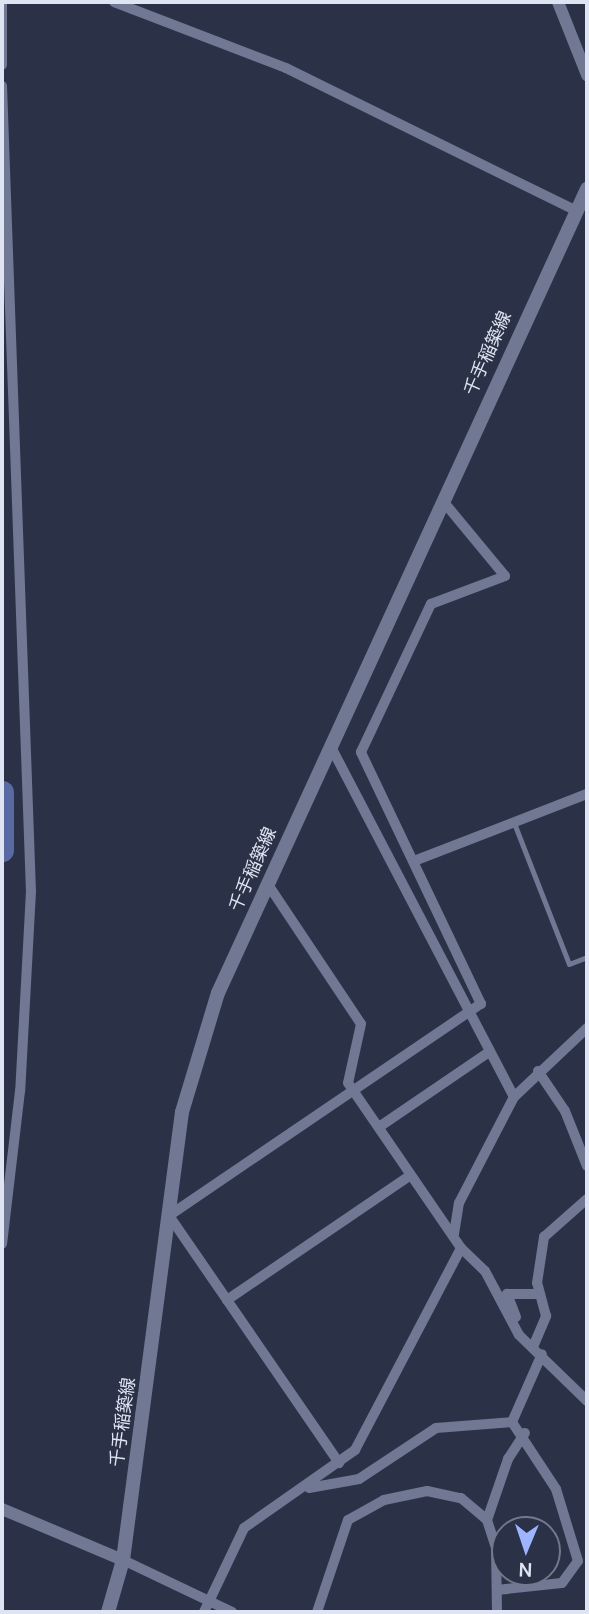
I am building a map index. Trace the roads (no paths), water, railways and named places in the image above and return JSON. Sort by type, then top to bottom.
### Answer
[{"type":"main road","name":"千手稲築線","points":[[107,1612],[123,1560],[170,1216],[195,1064],[267,883],[587,189]]},
{"type":"street","points":[[2,2],[2,65]]},
{"type":"street","points":[[114,2],[286,68],[576,211]]},
{"type":"street","points":[[558,2],[587,75]]},
{"type":"street","points":[[2,86],[31,891],[20,1091],[2,1244]]},
{"type":"street","points":[[339,1463],[170,1216],[481,1004],[361,752],[431,604],[505,576],[443,501]]},
{"type":"street","points":[[330,745],[467,1013],[514,1097]]},
{"type":"street","points":[[414,861],[587,794]]},
{"type":"street","points":[[267,883],[361,1024],[348,1083],[461,1248],[485,1271],[514,1327],[587,1401]]},
{"type":"street","points":[[454,1237],[459,1203],[514,1097],[538,1071],[587,1028]]},
{"type":"street","points":[[379,1127],[489,1052]]},
{"type":"street","points":[[538,1071],[565,1111],[587,1166]]},
{"type":"street","points":[[227,1300],[411,1175]]},
{"type":"street","points":[[512,1422],[538,1351],[546,1316],[540,1294],[544,1237],[587,1199]]},
{"type":"street","points":[[204,1612],[244,1528],[307,1489],[355,1450],[406,1362],[461,1248]]},
{"type":"street","points":[[514,1327],[507,1294],[540,1294]]},
{"type":"street","points":[[307,1489],[359,1479],[436,1428],[512,1422],[525,1433],[556,1489],[578,1561],[562,1583],[496,1590]]},
{"type":"street","points":[[487,1520],[508,1459],[525,1433]]},
{"type":"street","points":[[317,1612],[342,1530],[359,1512],[427,1491],[461,1498],[487,1520],[496,1548],[497,1612]]},
{"type":"street","points":[[2,1509],[211,1598],[232,1612]]},
{"type":"lane","points":[[514,823],[569,964],[587,957]]},
{"type":"waterway","points":[[2,792],[2,850]]}]
